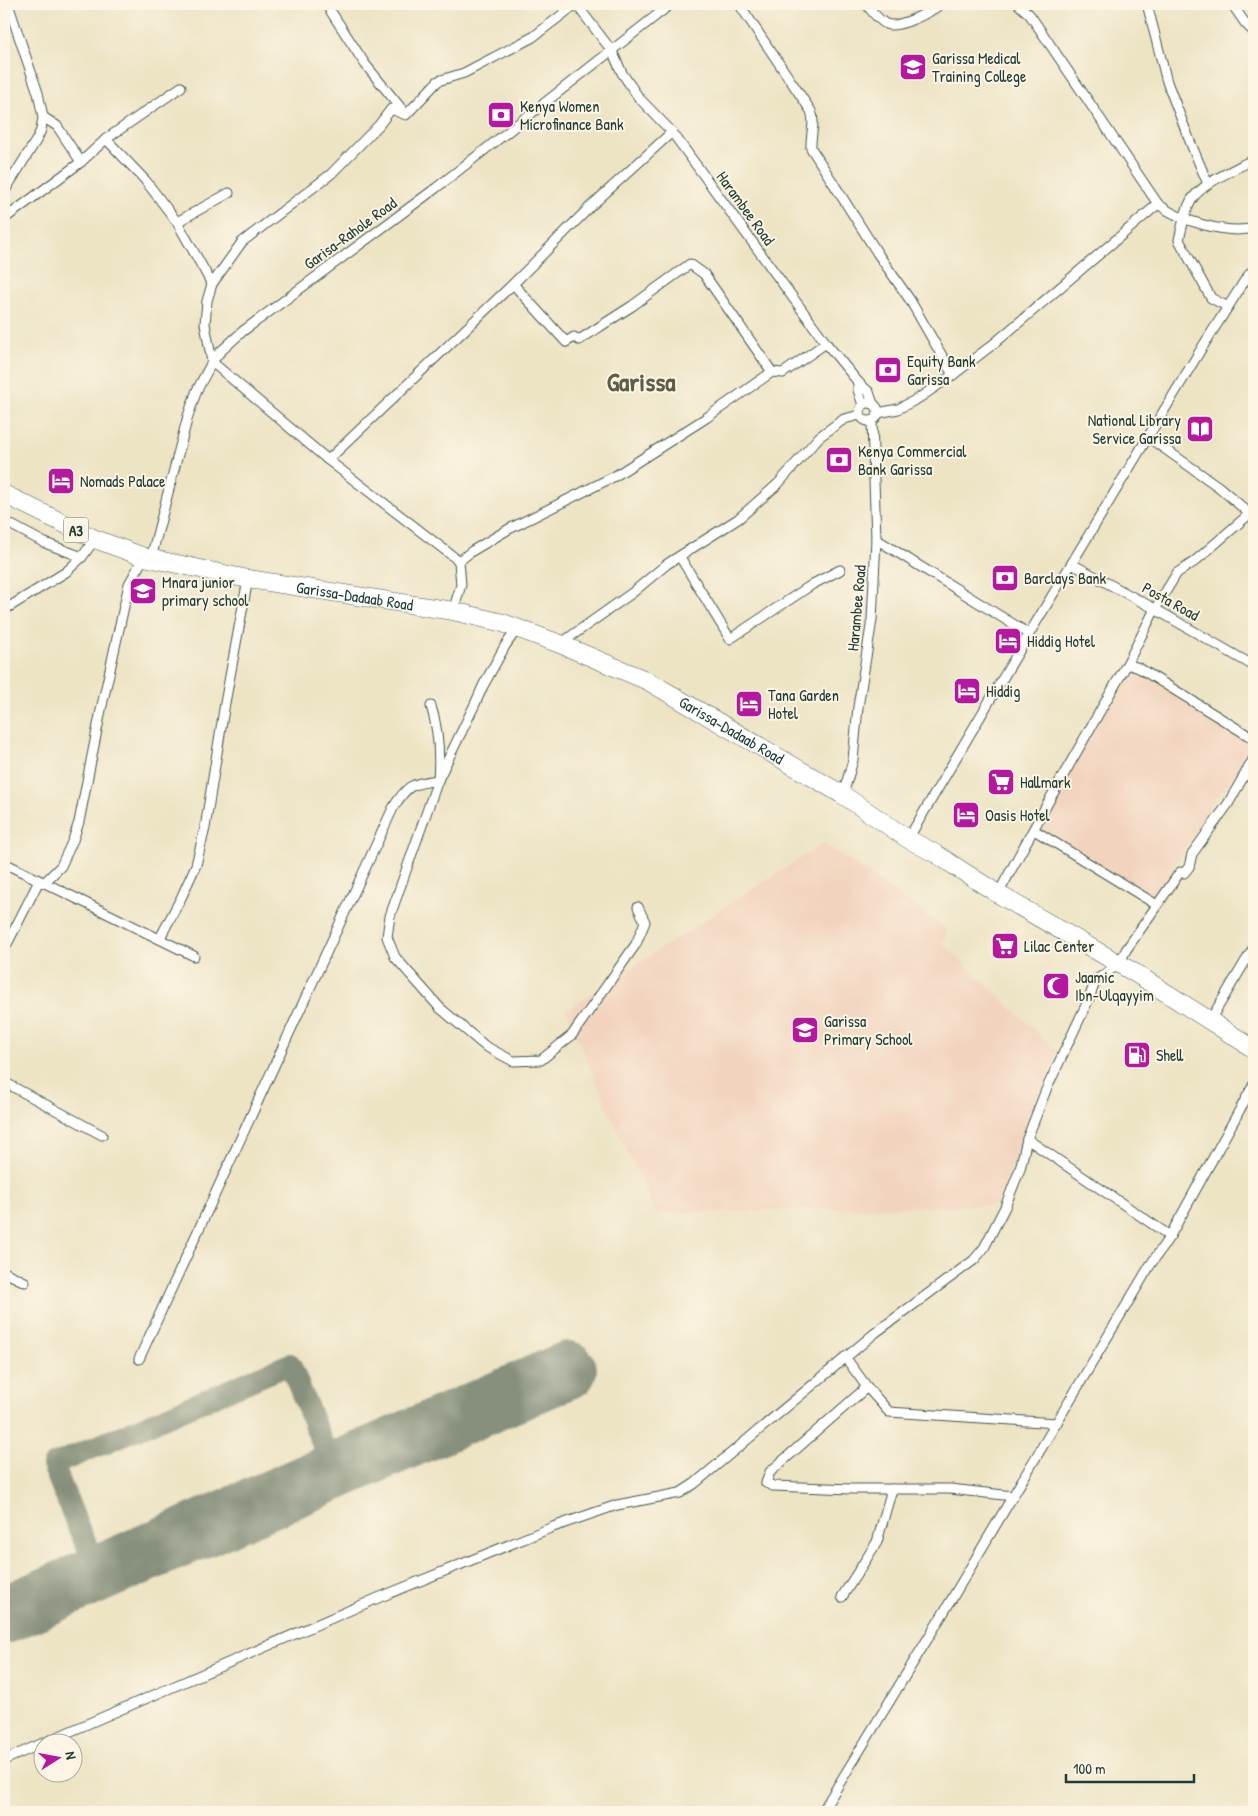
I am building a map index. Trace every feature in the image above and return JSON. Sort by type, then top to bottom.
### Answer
[{"type":"highway","name":"A3","points":[[4,494],[95,539],[147,557]]},
{"type":"highway","name":"Garissa-Dadaab Road","points":[[147,557],[248,579],[453,611],[517,629],[560,644],[648,681],[843,795],[908,839],[1171,995],[1209,1022],[1254,1049]]},
{"type":"street","points":[[4,192],[37,139],[43,118],[38,93],[8,4]]},
{"type":"street","points":[[326,4],[365,64],[406,115]]},
{"type":"street","points":[[406,115],[438,81],[464,72],[533,37],[576,4]]},
{"type":"street","name":"Harambee Road","points":[[576,4],[612,51],[622,73],[639,98],[672,132],[826,343],[858,382],[869,392],[873,404]]},
{"type":"street","name":"Garisa-Rahole Road","points":[[4,950],[42,882],[61,866],[70,848],[79,822],[129,584],[147,557],[188,416],[197,390],[212,362],[242,331],[436,188],[671,4]]},
{"type":"street","points":[[739,4],[811,111],[814,118],[811,139],[815,155],[915,308],[953,375]]},
{"type":"street","points":[[866,4],[878,18],[887,24],[895,24],[919,17],[941,4]]},
{"type":"street","points":[[1018,4],[1030,15],[1158,204],[1168,212],[1219,228],[1245,230],[1254,228]]},
{"type":"street","points":[[1147,4],[1167,82],[1208,184]]},
{"type":"street","points":[[1232,4],[1245,23],[1254,32]]},
{"type":"street","points":[[4,219],[81,162],[106,139],[181,87]]},
{"type":"street","points":[[406,115],[391,109],[379,125],[331,174],[242,242],[212,284],[207,302],[205,324],[212,362],[328,460],[459,561],[460,585],[453,611]]},
{"type":"street","points":[[43,118],[57,126],[81,162]]},
{"type":"street","points":[[328,460],[513,284],[591,206],[672,132]]},
{"type":"street","points":[[106,139],[144,180],[177,222],[212,284]]},
{"type":"street","points":[[1228,307],[1211,298],[1179,240],[1184,218],[1192,198],[1208,184],[1254,159]]},
{"type":"street","points":[[177,222],[229,193]]},
{"type":"street","points":[[878,413],[898,410],[953,375],[996,342],[1158,204]]},
{"type":"street","points":[[513,284],[566,342],[574,337],[578,340],[632,306],[690,264],[704,274],[772,372]]},
{"type":"street","points":[[908,839],[1028,634],[1228,307],[1254,269]]},
{"type":"street","points":[[459,561],[509,529],[615,476],[706,418],[772,372],[784,373],[826,343]]},
{"type":"street","name":"Harambee Road","points":[[858,382],[858,390],[863,405]]},
{"type":"street","points":[[873,404],[876,406],[878,413],[872,421],[865,420],[860,415],[860,408],[863,405],[873,404]]},
{"type":"street","points":[[560,644],[632,593],[667,564],[738,519],[778,484],[819,437],[844,419],[860,415]]},
{"type":"street","name":"Harambee Road","points":[[843,795],[853,760],[858,707],[872,620],[876,539],[872,421]]},
{"type":"street","points":[[998,894],[1127,664],[1155,609],[1177,573],[1194,562],[1252,512],[1148,437]]},
{"type":"street","points":[[4,521],[45,543],[82,557]]},
{"type":"street","points":[[4,610],[66,572],[82,557],[95,539]]},
{"type":"street","points":[[876,539],[1028,634]]},
{"type":"street","points":[[680,557],[730,639],[813,584],[840,570]]},
{"type":"street","name":"Posta Road","points":[[1072,564],[1254,666]]},
{"type":"street","points":[[160,938],[196,864],[206,828],[225,703],[248,579]]},
{"type":"street","points":[[517,629],[505,646],[483,686],[438,780],[390,916],[387,936],[395,957],[440,1008],[485,1046],[513,1062],[541,1060],[572,1034],[636,944],[645,922],[638,907]]},
{"type":"street","points":[[1127,664],[1139,668],[1254,739]]},
{"type":"street","points":[[431,706],[436,722],[439,744],[438,780]]},
{"type":"street","points":[[4,1760],[378,1598],[553,1527],[617,1505],[680,1493],[694,1484],[844,1357],[974,1260],[984,1248],[1005,1207],[1020,1169],[1027,1139],[1046,1090],[1085,1009],[1096,980],[1119,964],[1126,950],[1180,872],[1184,874],[1192,854],[1228,804],[1254,758]]},
{"type":"street","points":[[139,1359],[393,808],[404,791],[417,783],[438,780]]},
{"type":"street","points":[[1034,830],[1157,905]]},
{"type":"street","points":[[4,863],[194,956]]},
{"type":"street","points":[[1209,1022],[1254,947]]},
{"type":"street","points":[[4,1082],[102,1135]]},
{"type":"street","points":[[822,1812],[1170,1236],[1254,1084]]},
{"type":"street","points":[[1027,1139],[1170,1236]]},
{"type":"street","points":[[4,1272],[25,1282]]},
{"type":"street","points":[[844,1357],[867,1388],[889,1412],[1057,1423]]},
{"type":"street","points":[[867,1388],[770,1472],[766,1483],[773,1486],[950,1489],[1013,1496]]},
{"type":"street","points":[[842,1597],[877,1542],[892,1489]]},
{"type":"shaded area","points":[[1127,665],[1254,740],[1254,749],[1212,803],[1154,901],[1036,829]]},
{"type":"shaded area","name":"Garissa Primary School","points":[[824,843],[948,930],[942,943],[1057,1051],[997,1205],[656,1213],[609,1112],[566,1010]]},
{"type":"taxiway","points":[[106,1558],[89,1549],[53,1465],[290,1364],[324,1448],[342,1456]]},
{"type":"runway","points":[[4,1615],[568,1370]]},
{"type":"place","name":"Garissa Medical Training College","points":[[913,67]]},
{"type":"place","name":"Kenya Women Microfinance Bank","points":[[501,115]]},
{"type":"place","name":"Equity Bank Garissa","points":[[888,370]]},
{"type":"place","name":"National Library Service Garissa","points":[[1200,429]]},
{"type":"place","name":"Kenya Commercial Bank Garissa","points":[[839,460]]},
{"type":"place","name":"Nomads Palace","points":[[61,481]]},
{"type":"place","name":"Barclays Bank","points":[[1005,578]]},
{"type":"place","name":"Mnara junior primary school","points":[[143,591]]},
{"type":"place","name":"Hiddig Hotel","points":[[1008,641]]},
{"type":"place","name":"Hiddig","points":[[967,691]]},
{"type":"place","name":"Tana Garden Hotel","points":[[749,704]]},
{"type":"place","name":"Hallmark","points":[[1001,782]]},
{"type":"place","name":"Oasis Hotel","points":[[966,815]]},
{"type":"place","name":"Lilac Center","points":[[1005,946]]},
{"type":"place","name":"Jaamic Ibn-Ulqayyim","points":[[1056,986]]},
{"type":"place","name":"Garissa Primary School","points":[[805,1030]]},
{"type":"place","name":"Shell","points":[[1137,1055]]},
{"type":"district","name":"Garissa","points":[[641,381]]}]
